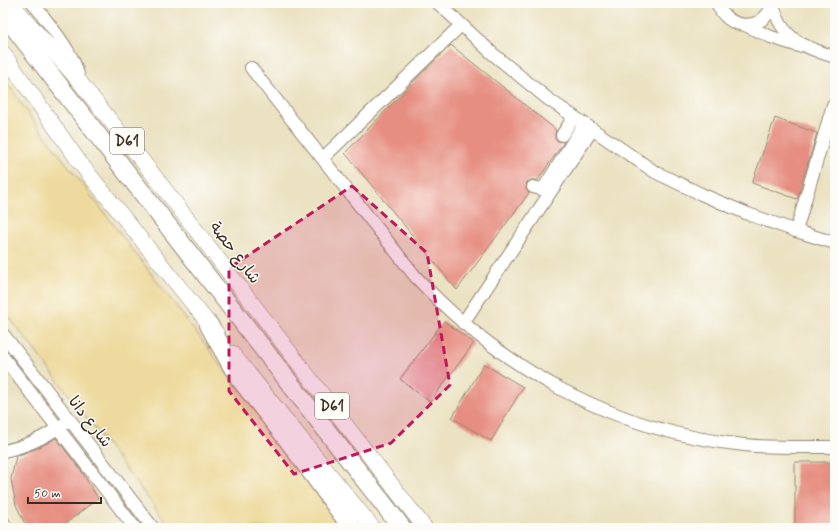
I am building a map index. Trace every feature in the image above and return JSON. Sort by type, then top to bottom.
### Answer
[{"type":"highway","points":[[3,13],[402,528]]},
{"type":"highway","points":[[209,325],[240,379],[288,440],[352,528]]},
{"type":"main road","name":"شارع حصة","points":[[11,3],[79,82],[173,199],[425,528]]},
{"type":"main road","name":"D61","points":[[3,53],[80,163],[373,528]]},
{"type":"street","points":[[34,3],[72,57],[77,69],[79,82]]},
{"type":"street","points":[[438,3],[520,77],[584,124],[655,172],[730,207],[796,231],[835,243]]},
{"type":"street","points":[[717,3],[719,9],[727,19],[784,42],[835,57]]},
{"type":"street","points":[[745,25],[762,20],[770,11],[773,3]]},
{"type":"street","points":[[773,3],[783,27],[795,40],[812,49]]},
{"type":"street","points":[[323,158],[461,25]]},
{"type":"street","points":[[251,68],[416,276],[436,298],[463,323],[508,358],[552,384],[597,406],[639,422],[694,436],[744,444],[835,447]]},
{"type":"street","points":[[796,231],[833,105]]},
{"type":"street","points":[[533,188],[541,189],[546,186],[565,142],[584,124]]},
{"type":"street","points":[[463,323],[584,124]]},
{"type":"street","name":"شارع دانا","points":[[3,334],[153,528]]},
{"type":"street","name":"شارع دانا","points":[[3,357],[135,528]]},
{"type":"street","points":[[3,451],[26,445],[42,438],[70,420]]},
{"type":"street","points":[[3,522],[6,528]]},
{"type":"highlighted area","points":[[352,186],[427,253],[450,385],[391,443],[294,474],[229,391],[229,268]]},
{"type":"sand","points":[[3,77],[30,116],[209,349],[343,528],[171,528],[3,309]]},
{"type":"building","points":[[451,45],[556,130],[555,139],[564,142],[538,180],[531,180],[527,182],[526,189],[529,193],[457,290],[345,153]]},
{"type":"building","points":[[775,118],[817,133],[797,199],[752,183]]},
{"type":"building","points":[[444,321],[474,343],[430,402],[400,379]]},
{"type":"building","points":[[484,364],[523,387],[491,441],[452,418]]},
{"type":"building","points":[[56,438],[82,472],[98,498],[60,528],[27,528],[16,505],[11,479],[16,456],[38,448]]},
{"type":"building","points":[[795,462],[835,462],[835,528],[795,528]]}]
